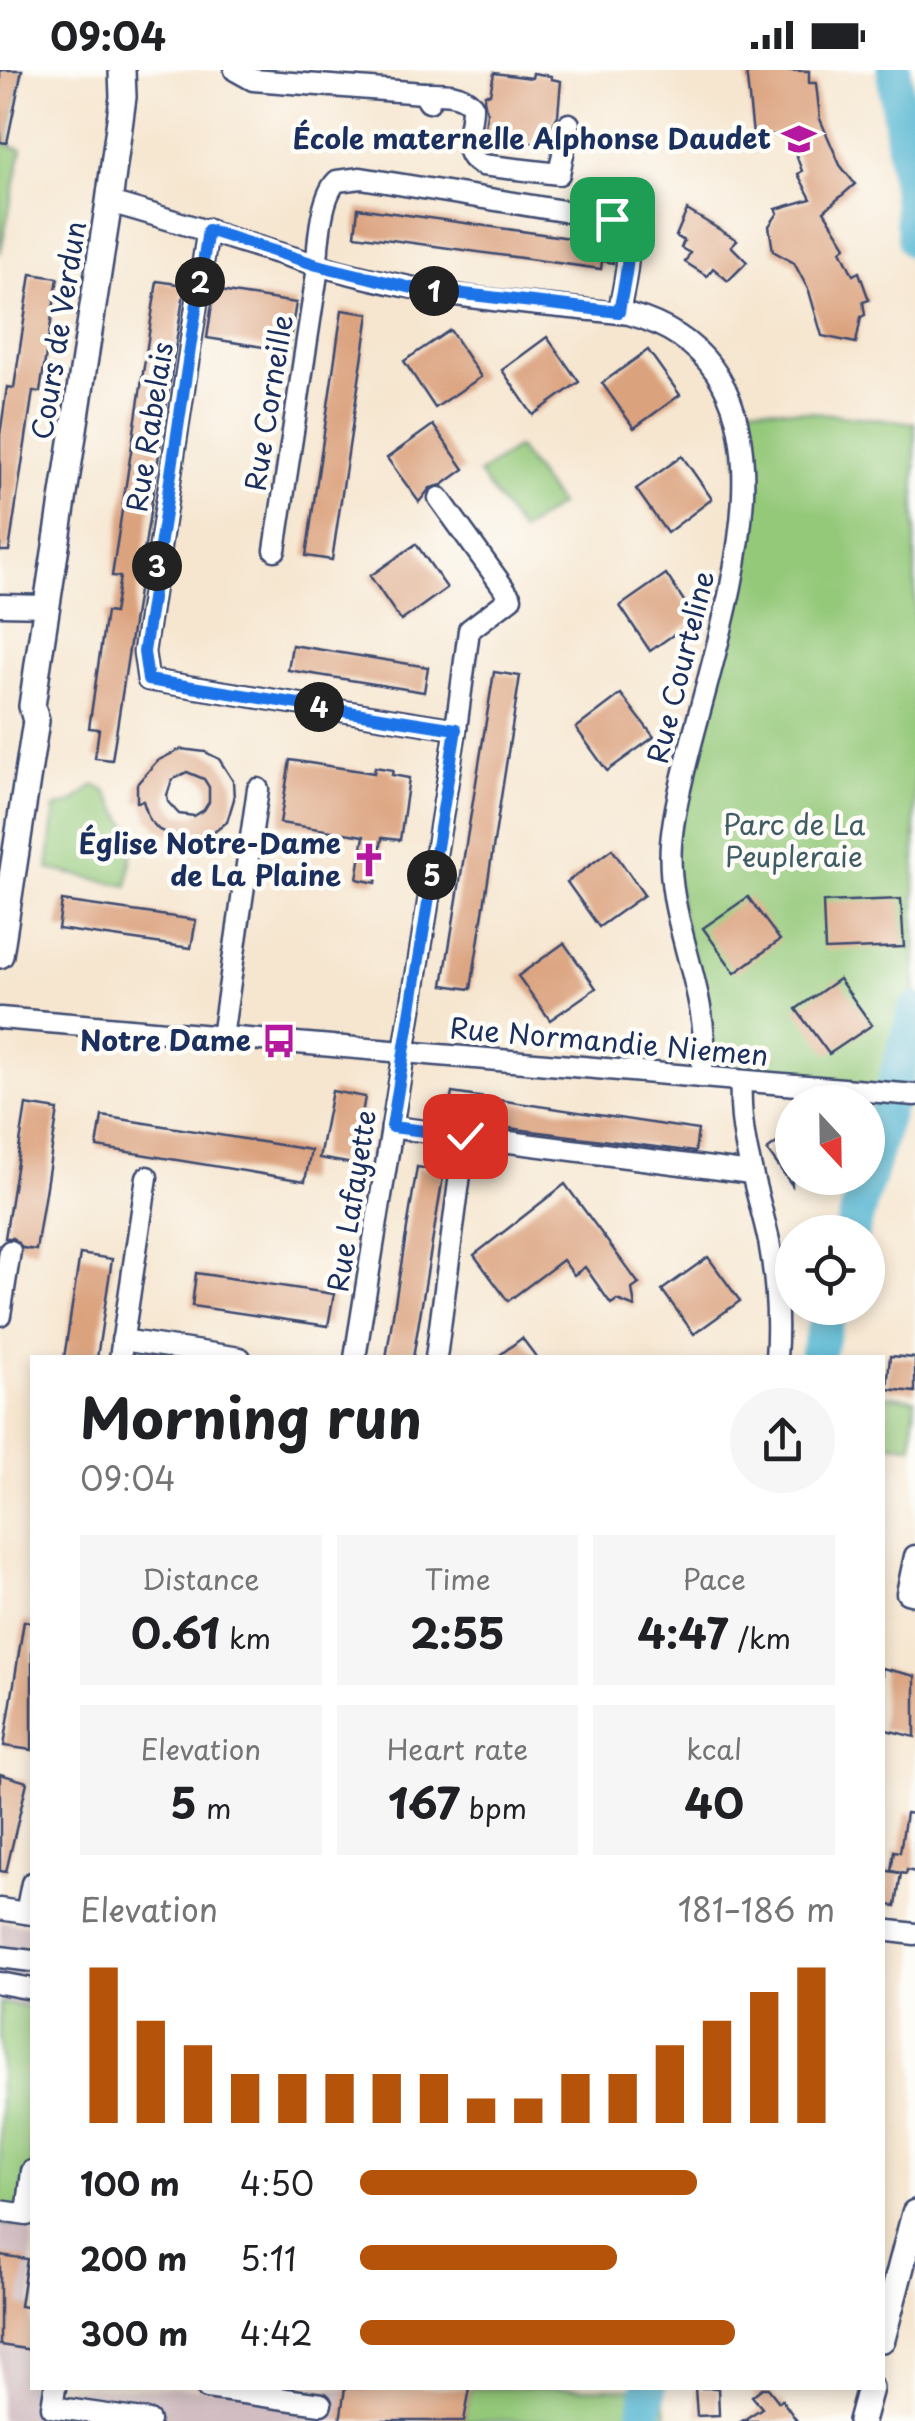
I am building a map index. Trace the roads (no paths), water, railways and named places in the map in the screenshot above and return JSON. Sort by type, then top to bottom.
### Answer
[{"type":"main road","name":"Cours de Verdun","points":[[0,954],[36,722],[32,706],[109,202],[122,70]]},
{"type":"main road","points":[[885,2327],[915,2213]]},
{"type":"main road","points":[[861,2421],[869,2390]]},
{"type":"street","points":[[235,70],[253,80],[426,97],[464,97],[472,105],[467,152],[482,165],[558,174],[569,124]]},
{"type":"street","name":"Rue Corneille","points":[[275,550],[328,192],[344,178],[618,222],[628,240],[619,312]]},
{"type":"street","name":"Rue Courteline","points":[[109,202],[317,265],[412,288],[619,312],[660,324],[700,356],[733,404],[744,450],[744,506],[724,626],[676,799],[671,850],[678,917],[704,1040],[701,1077]]},
{"type":"street","name":"Rue Rabelais","points":[[208,230],[144,652],[148,680],[456,729]]},
{"type":"street","name":"Rue Lafayette","points":[[355,1355],[456,729],[468,630],[511,598],[439,498]]},
{"type":"street","points":[[0,604],[47,606]]},
{"type":"street","points":[[222,1037],[258,789]]},
{"type":"street","name":"Rue Normandie Niemen","points":[[0,1018],[909,1094]]},
{"type":"street","points":[[741,1081],[742,1136],[770,1246],[776,1296],[776,1355]]},
{"type":"street","points":[[392,1127],[751,1173]]},
{"type":"street","points":[[436,1355],[465,1136]]},
{"type":"street","points":[[147,1176],[121,1349],[200,1355]]},
{"type":"street","points":[[0,1315],[10,1250]]},
{"type":"street","points":[[915,1556],[906,1593],[915,1595]]},
{"type":"street","points":[[0,1909],[29,1914]]},
{"type":"street","points":[[885,1930],[915,1934]]},
{"type":"street","points":[[0,1956],[30,1961]]},
{"type":"street","points":[[0,1984],[30,1988]]},
{"type":"street","points":[[0,2211],[30,2216]]},
{"type":"street","points":[[55,2390],[52,2406],[149,2421]]},
{"type":"street","points":[[221,2390],[321,2404]]},
{"type":"waterway","points":[[894,70],[915,241]]},
{"type":"waterway","points":[[885,1117],[915,1011]]},
{"type":"waterway","points":[[857,1215],[862,1195]]},
{"type":"waterway","points":[[817,1355],[825,1325]]},
{"type":"waterway","points":[[644,2421],[649,2390]]},
{"type":"place","name":"École maternelle Alphonse Daudet","points":[[799,139]]},
{"type":"place","name":"Église Notre-Dame de La Plaine","points":[[369,860]]},
{"type":"place","name":"Notre Dame","points":[[279,1041]]},
{"type":"park label","name":"Parc de La Peupleraie","points":[[794,841]]}]
